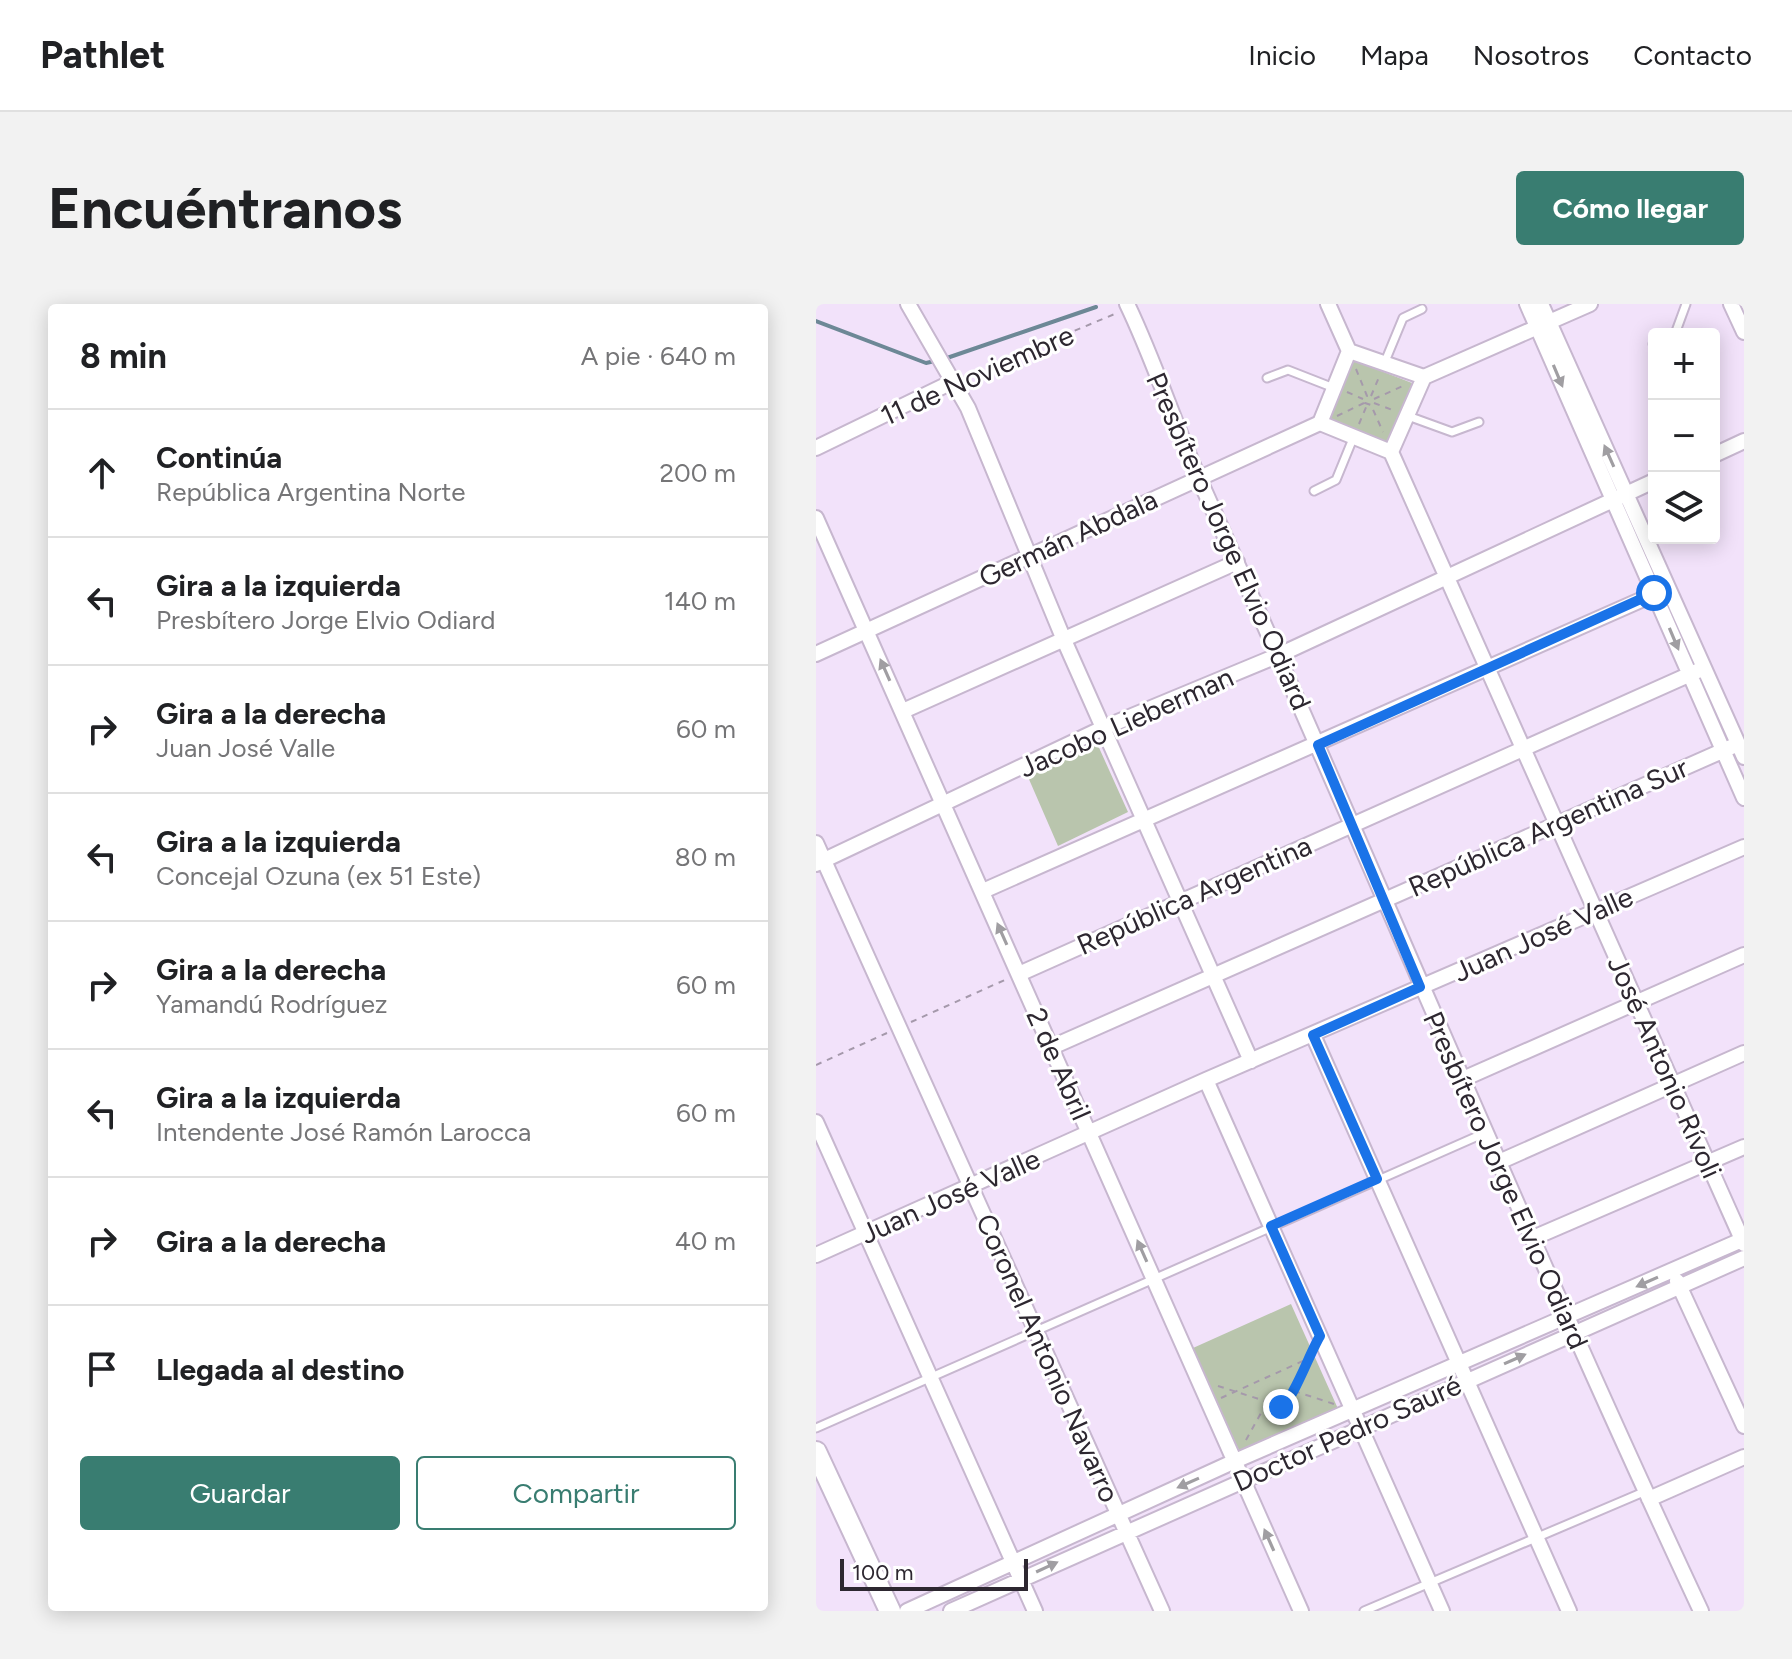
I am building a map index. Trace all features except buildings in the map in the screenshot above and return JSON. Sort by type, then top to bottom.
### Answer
[{"type":"street","points":[[908,304],[968,408],[1064,640],[1251,1061]]},
{"type":"street","points":[[1328,304],[1349,351],[1424,377],[1590,304]]},
{"type":"street","points":[[1527,304],[1543,325],[1661,590],[1704,668],[1741,750]]},
{"type":"street","points":[[1541,304],[1543,325]]},
{"type":"street","points":[[1731,304],[1744,332]]},
{"type":"street","name":"Presbítero Jorge Elvio Odiard","points":[[1132,305],[1199,479],[1279,655],[1382,900],[1487,1132],[1573,1333],[1701,1611]]},
{"type":"street","points":[[1349,351],[1320,423],[1391,452],[1424,377]]},
{"type":"street","name":"11 de Noviembre","points":[[816,448],[952,382]]},
{"type":"street","name":"Germán Abdala","points":[[816,654],[1320,423]]},
{"type":"street","points":[[1720,452],[1744,441]]},
{"type":"street","name":"José Antonio Rívoli","points":[[1391,452],[1743,1241]]},
{"type":"street","name":"Jacobo Lieberman","points":[[820,863],[1103,728],[1279,655],[1648,484]]},
{"type":"street","name":"2 de Abril","points":[[816,518],[1301,1611]]},
{"type":"street","points":[[903,711],[1237,562]]},
{"type":"street","points":[[983,891],[1318,745],[1661,590]]},
{"type":"street","points":[[1661,590],[1690,675],[1744,798]]},
{"type":"street","name":"República Argentina","points":[[1019,974],[1704,668]]},
{"type":"street","name":"República Argentina Sur","points":[[1052,1047],[1723,751],[1741,750]]},
{"type":"street","name":"Coronel Antonio Navarro","points":[[816,843],[820,863],[899,1027],[1162,1611]]},
{"type":"street","name":"Juan José Valle","points":[[816,1255],[1206,1080],[1744,847]]},
{"type":"street","points":[[1463,1079],[1744,955]]},
{"type":"street","points":[[1313,1035],[1569,1611]]},
{"type":"street","points":[[1499,1162],[1744,1053]]},
{"type":"street","points":[[1206,1080],[1442,1611]]},
{"type":"street","points":[[816,1122],[1035,1611]]},
{"type":"street","points":[[1533,1238],[1744,1147]]},
{"type":"street","name":"Doctor Pedro Sauré","points":[[907,1611],[1235,1461],[1743,1241]]},
{"type":"street","name":"Doctor Pedro Sauré","points":[[951,1611],[1744,1258]]},
{"type":"street","points":[[1673,1271],[1744,1426]]},
{"type":"street","points":[[1648,1495],[1744,1457]]},
{"type":"street","points":[[819,1465],[890,1611]]},
{"type":"lane","points":[[1677,328],[1686,304]]},
{"type":"lane","points":[[1384,364],[1403,318],[1422,309]]},
{"type":"lane","points":[[1267,378],[1288,370],[1334,388]]},
{"type":"lane","points":[[1408,416],[1452,432],[1479,422]]},
{"type":"lane","points":[[1314,491],[1336,480],[1354,436]]},
{"type":"lane","points":[[816,1428],[1487,1132]]},
{"type":"lane","points":[[1364,1611],[1536,1537],[1648,1495]]},
{"type":"path","name":"11 de Noviembre","points":[[952,382],[1132,305]]},
{"type":"path","points":[[1349,351],[1391,452]]},
{"type":"path","points":[[1354,436],[1384,364]]},
{"type":"path","points":[[1320,423],[1424,377]]},
{"type":"path","points":[[1334,388],[1408,416]]},
{"type":"path","points":[[816,1065],[1019,974]]},
{"type":"path","points":[[1198,1378],[1284,1407],[1305,1360],[1320,1336]]},
{"type":"path","points":[[1209,1404],[1326,1351]]},
{"type":"path","points":[[1293,1391],[1353,1410]]},
{"type":"path","points":[[1235,1461],[1266,1403]]},
{"type":"green space","points":[[1353,360],[1412,383],[1388,443],[1329,420]]},
{"type":"green space","points":[[1096,741],[1128,812],[1058,846],[1028,777]]},
{"type":"green space","points":[[1291,1304],[1339,1411],[1241,1455],[1193,1348]]},
{"type":"waterway","points":[[944,359],[1096,307]]},
{"type":"waterway","points":[[816,321],[926,363],[935,361]]},
{"type":"route","points":[[1281,1407],[1289,1402],[1305,1360],[1320,1336],[1271,1226],[1377,1179],[1313,1035],[1420,987],[1318,745],[1654,593]]}]
